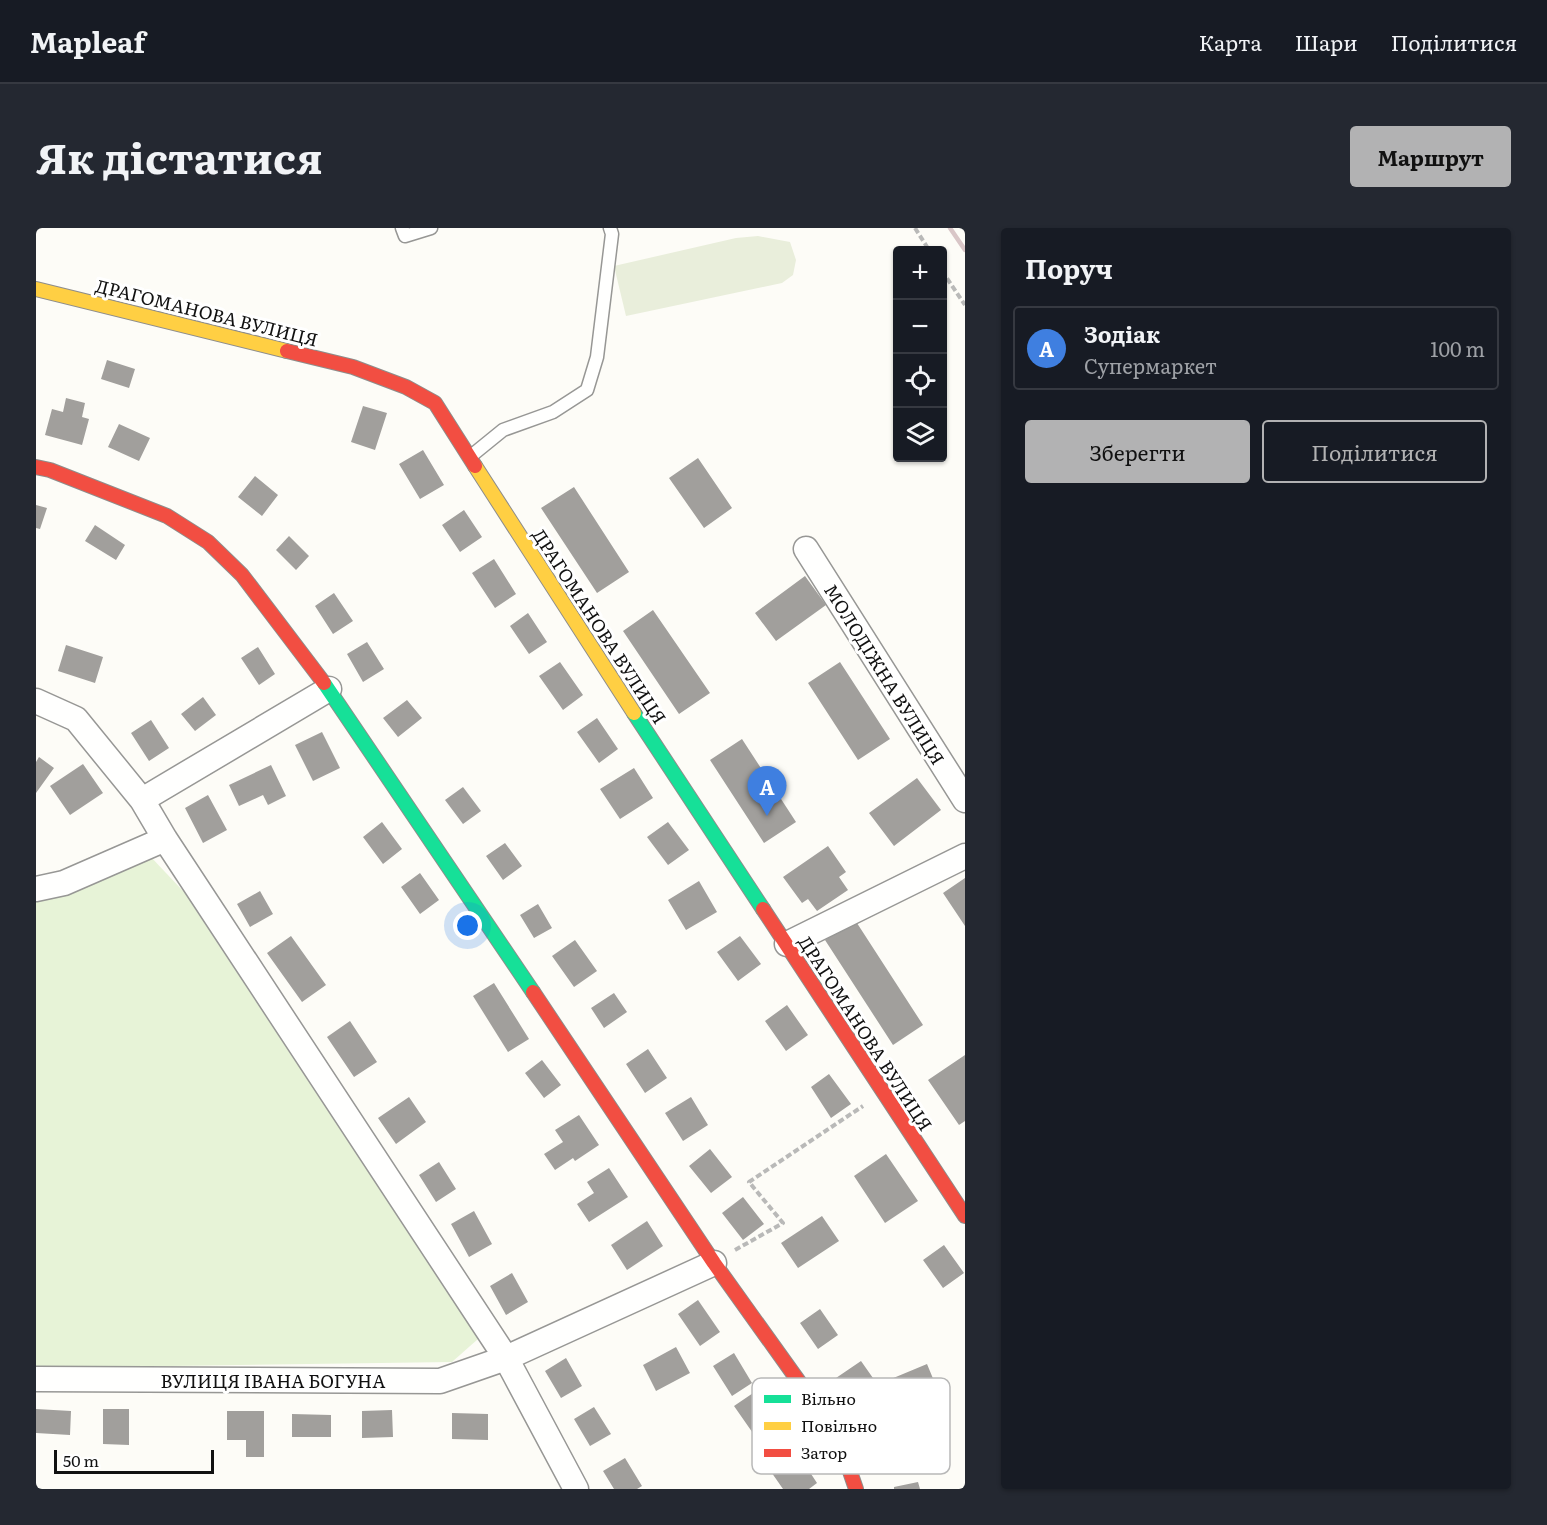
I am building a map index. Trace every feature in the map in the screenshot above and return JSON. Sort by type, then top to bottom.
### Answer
[{"type":"street","name":"ДРАГОМАНОВА ВУЛИЦЯ","points":[[36,288],[364,371],[406,387],[435,403],[673,774],[884,1092],[958,1191],[965,1216]]},
{"type":"street","points":[[36,467],[50,470],[167,516],[208,542],[242,574],[329,689],[714,1263],[796,1378]]},
{"type":"street","name":"МОЛОДІЖНА ВУЛИЦЯ","points":[[806,549],[965,800]]},
{"type":"street","points":[[142,800],[329,689]]},
{"type":"street","points":[[36,701],[76,719],[142,800],[165,839],[506,1358],[576,1489]]},
{"type":"street","points":[[36,889],[64,883],[165,839]]},
{"type":"street","points":[[787,944],[965,856]]},
{"type":"street","name":"ВУЛИЦЯ ІВАНА БОГУНА","points":[[36,1379],[440,1381],[506,1358],[714,1263]]},
{"type":"street","points":[[851,1474],[856,1489]]},
{"type":"lane","points":[[402,228],[405,236],[431,228]]},
{"type":"lane","points":[[470,456],[503,430],[553,412],[587,390],[597,357],[612,234],[610,228]]},
{"type":"path","points":[[915,228],[926,246]]},
{"type":"path","points":[[947,278],[965,305]]},
{"type":"path","points":[[714,1263],[783,1223],[749,1182],[884,1092]]},
{"type":"green space","points":[[758,236],[790,242],[796,260],[793,275],[782,283],[626,316],[614,266],[736,238]]},
{"type":"green space","points":[[149,855],[184,892],[478,1339],[452,1362],[36,1368],[36,900]]},
{"type":"building","points":[[107,360],[135,369],[129,388],[101,379]]},
{"type":"building","points":[[66,398],[85,403],[82,417],[89,419],[82,445],[45,435],[52,409],[63,412]]},
{"type":"building","points":[[363,406],[387,413],[375,450],[351,442]]},
{"type":"building","points":[[119,424],[150,438],[139,461],[108,447]]},
{"type":"building","points":[[423,450],[444,485],[420,499],[399,464]]},
{"type":"building","points":[[698,458],[732,508],[704,528],[669,478]]},
{"type":"building","points":[[255,476],[278,495],[262,516],[238,497]]},
{"type":"building","points":[[574,487],[629,572],[597,593],[541,508]]},
{"type":"building","points":[[36,505],[47,508],[40,529],[36,528]]},
{"type":"building","points":[[464,510],[482,537],[460,552],[442,525]]},
{"type":"building","points":[[95,525],[125,545],[116,560],[85,541]]},
{"type":"building","points":[[289,536],[309,556],[296,570],[276,550]]},
{"type":"building","points":[[494,559],[516,594],[495,608],[472,573]]},
{"type":"building","points":[[805,576],[826,605],[776,641],[755,613]]},
{"type":"building","points":[[334,593],[353,621],[333,634],[315,606]]},
{"type":"building","points":[[653,610],[710,693],[679,714],[623,631]]},
{"type":"building","points":[[528,613],[547,642],[529,654],[510,626]]},
{"type":"building","points":[[367,642],[384,669],[363,682],[347,654]]},
{"type":"building","points":[[66,645],[103,657],[95,683],[58,671]]},
{"type":"building","points":[[258,647],[275,674],[259,685],[241,658]]},
{"type":"building","points":[[560,662],[583,695],[563,710],[539,676]]},
{"type":"building","points":[[840,662],[890,739],[858,760],[808,683]]},
{"type":"building","points":[[203,697],[216,715],[195,731],[181,714]]},
{"type":"building","points":[[407,700],[422,718],[398,737],[383,718]]},
{"type":"building","points":[[597,718],[618,749],[599,763],[577,732]]},
{"type":"building","points":[[151,720],[169,748],[149,761],[131,733]]},
{"type":"building","points":[[322,732],[340,768],[313,781],[295,745]]},
{"type":"building","points":[[742,739],[796,822],[764,843],[710,760]]},
{"type":"building","points":[[39,757],[54,768],[36,793],[36,762]]},
{"type":"building","points":[[83,764],[103,793],[70,815],[50,786]]},
{"type":"building","points":[[271,765],[286,796],[268,805],[263,795],[239,806],[229,785]]},
{"type":"building","points":[[634,768],[653,798],[620,819],[600,789]]},
{"type":"building","points":[[917,778],[941,810],[894,846],[869,813]]},
{"type":"building","points":[[463,787],[481,811],[463,824],[445,800]]},
{"type":"building","points":[[208,795],[227,830],[203,843],[185,808]]},
{"type":"building","points":[[382,822],[402,849],[383,864],[363,837]]},
{"type":"building","points":[[668,822],[689,850],[668,865],[647,837]]},
{"type":"building","points":[[505,843],[522,866],[503,880],[486,856]]},
{"type":"building","points":[[828,846],[846,872],[839,877],[848,890],[817,911],[808,899],[802,903],[783,877]]},
{"type":"building","points":[[420,873],[439,900],[420,914],[401,887]]},
{"type":"building","points":[[965,878],[965,926],[943,893]]},
{"type":"building","points":[[699,881],[717,912],[686,930],[668,900]]},
{"type":"building","points":[[260,891],[273,914],[250,927],[237,904]]},
{"type":"building","points":[[538,904],[552,928],[534,938],[520,915]]},
{"type":"building","points":[[855,920],[923,1025],[893,1045],[825,940]]},
{"type":"building","points":[[291,936],[326,985],[302,1002],[267,953]]},
{"type":"building","points":[[740,936],[761,964],[738,981],[717,952]]},
{"type":"building","points":[[575,940],[597,971],[574,987],[552,956]]},
{"type":"building","points":[[494,983],[529,1039],[508,1052],[473,996]]},
{"type":"building","points":[[614,993],[627,1012],[604,1028],[591,1008]]},
{"type":"building","points":[[787,1005],[808,1035],[786,1051],[765,1021]]},
{"type":"building","points":[[350,1021],[377,1062],[354,1077],[327,1037]]},
{"type":"building","points":[[648,1049],[667,1078],[645,1093],[626,1064]]},
{"type":"building","points":[[965,1055],[965,1121],[959,1125],[928,1080]]},
{"type":"building","points":[[542,1060],[561,1085],[544,1098],[525,1073]]},
{"type":"building","points":[[829,1074],[851,1104],[831,1118],[811,1087]]},
{"type":"building","points":[[409,1097],[426,1122],[396,1144],[378,1118]]},
{"type":"building","points":[[691,1097],[708,1125],[683,1141],[665,1113]]},
{"type":"building","points":[[579,1115],[599,1145],[575,1161],[573,1158],[555,1170],[544,1154],[563,1142],[555,1130]]},
{"type":"building","points":[[710,1149],[732,1177],[711,1193],[689,1166]]},
{"type":"building","points":[[886,1154],[918,1201],[885,1223],[854,1176]]},
{"type":"building","points":[[439,1162],[456,1189],[436,1202],[419,1175]]},
{"type":"building","points":[[609,1168],[628,1197],[589,1222],[577,1204],[594,1193],[587,1182]]},
{"type":"building","points":[[743,1197],[764,1224],[743,1240],[722,1213]]},
{"type":"building","points":[[474,1211],[492,1244],[469,1257],[451,1224]]},
{"type":"building","points":[[822,1216],[839,1241],[798,1268],[781,1243]]},
{"type":"building","points":[[647,1221],[663,1246],[627,1270],[611,1245]]},
{"type":"building","points":[[944,1245],[964,1273],[943,1288],[923,1260]]},
{"type":"building","points":[[512,1273],[528,1302],[506,1315],[490,1286]]},
{"type":"building","points":[[698,1300],[720,1332],[700,1346],[678,1314]]},
{"type":"building","points":[[820,1309],[838,1335],[818,1349],[800,1323]]},
{"type":"building","points":[[676,1347],[690,1373],[656,1391],[643,1365]]},
{"type":"building","points":[[734,1353],[752,1383],[732,1396],[713,1366]]},
{"type":"building","points":[[566,1358],[582,1386],[561,1398],[545,1371]]},
{"type":"building","points":[[861,1361],[873,1378],[836,1378]]},
{"type":"building","points":[[927,1364],[933,1378],[893,1378]]},
{"type":"building","points":[[752,1394],[752,1432],[734,1406]]},
{"type":"building","points":[[594,1407],[611,1434],[590,1446],[574,1419]]},
{"type":"building","points":[[36,1409],[71,1411],[70,1435],[36,1433]]},
{"type":"building","points":[[103,1409],[129,1409],[129,1445],[103,1444]]},
{"type":"building","points":[[392,1410],[393,1437],[362,1438],[362,1411]]},
{"type":"building","points":[[227,1411],[264,1411],[264,1457],[246,1457],[246,1440],[227,1440]]},
{"type":"building","points":[[452,1413],[488,1414],[488,1440],[452,1439]]},
{"type":"building","points":[[292,1414],[331,1415],[331,1437],[292,1437]]},
{"type":"building","points":[[625,1458],[642,1486],[637,1489],[614,1489],[603,1471]]},
{"type":"building","points":[[773,1474],[811,1474],[817,1483],[809,1489],[783,1489]]},
{"type":"building","points":[[918,1482],[920,1489],[894,1489],[894,1487]]},
{"type":"railway","points":[[950,228],[965,250]]},
{"type":"traffic: fast","points":[[324,683],[533,992]]},
{"type":"traffic: fast","points":[[634,713],[763,909]]},
{"type":"traffic: slow","points":[[36,289],[287,351]]},
{"type":"traffic: slow","points":[[475,466],[634,713]]},
{"type":"traffic: jam","points":[[287,351],[353,367],[406,387],[435,403],[475,466]]},
{"type":"traffic: jam","points":[[36,467],[50,470],[167,516],[208,542],[242,575],[324,683]]},
{"type":"traffic: jam","points":[[763,909],[965,1216]]},
{"type":"traffic: jam","points":[[533,992],[714,1263],[796,1378]]},
{"type":"traffic: jam","points":[[851,1474],[856,1489]]},
{"type":"place","name":"Зодiак","points":[[767,816]]}]
